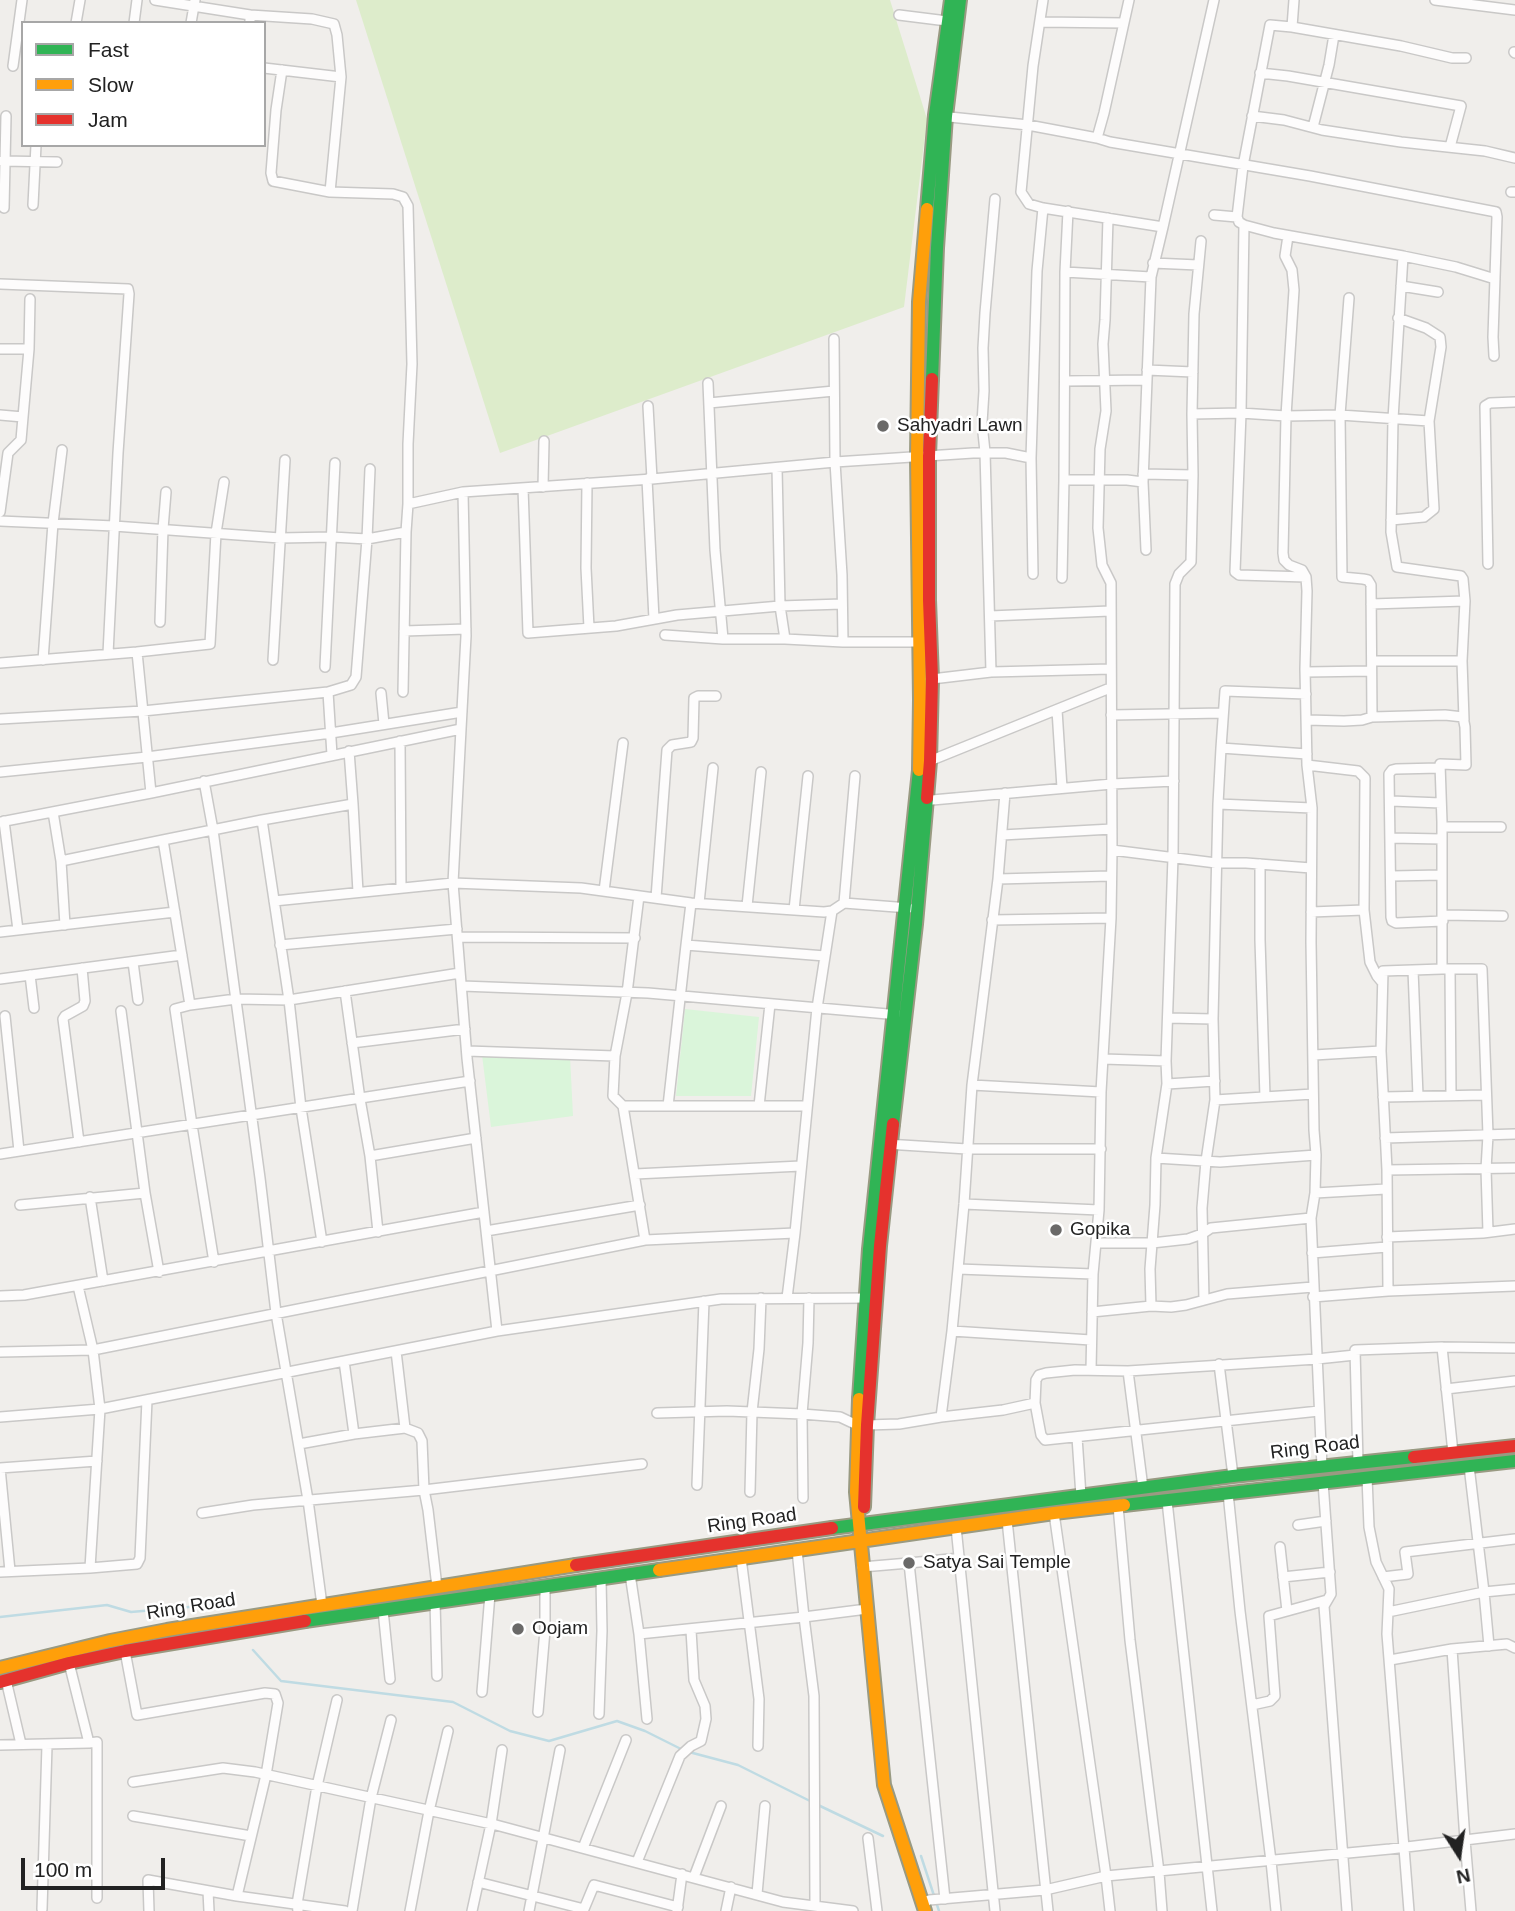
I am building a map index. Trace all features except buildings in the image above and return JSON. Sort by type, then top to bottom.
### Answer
[{"type":"main road","points":[[941,116],[947,21],[951,0]]},
{"type":"main road","points":[[927,1906],[892,1784],[860,1504],[862,1425],[871,1298],[869,1249],[886,1144],[932,679],[919,302],[941,116],[960,0]]},
{"type":"main road","points":[[923,457],[918,642],[925,764]]},
{"type":"main road","name":"Ring Road","points":[[3,1681],[69,1663],[342,1609],[437,1587],[862,1524],[1233,1476],[1515,1446]]},
{"type":"main road","name":"Ring Road","points":[[0,1668],[110,1641],[322,1605],[342,1609],[383,1610],[1054,1513],[1515,1461]]},
{"type":"main road","points":[[867,1567],[867,1609],[884,1785],[927,1906]]},
{"type":"street","points":[[13,65],[22,0]]},
{"type":"street","points":[[76,21],[80,0]]},
{"type":"street","points":[[134,21],[137,0]]},
{"type":"street","points":[[155,0],[195,3],[250,19],[312,19],[334,24],[341,77],[330,192]]},
{"type":"street","points":[[1043,0],[1033,66],[1021,192],[1029,204],[1043,208],[1163,227]]},
{"type":"street","points":[[1097,138],[1129,0]]},
{"type":"street","points":[[1146,550],[1143,478],[1151,276],[1214,0]]},
{"type":"street","points":[[1292,27],[1294,0]]},
{"type":"street","points":[[1435,0],[1515,10]]},
{"type":"street","points":[[191,21],[195,3]]},
{"type":"street","points":[[899,15],[947,21]]},
{"type":"street","points":[[1040,22],[1124,23]]},
{"type":"street","points":[[1306,577],[1239,575],[1235,572],[1241,413],[1240,221],[1243,166],[1270,25],[1401,47],[1427,54],[1466,58]]},
{"type":"street","points":[[1313,127],[1334,35]]},
{"type":"street","points":[[266,68],[341,77]]},
{"type":"street","points":[[282,70],[275,123],[271,173],[273,181],[330,192],[393,194],[403,197],[408,206],[412,364],[402,692]]},
{"type":"street","points":[[1260,74],[1288,76],[1461,106],[1450,147]]},
{"type":"street","points":[[4,208],[6,116]]},
{"type":"street","points":[[941,116],[1028,125],[1496,212],[1494,356]]},
{"type":"street","points":[[1252,116],[1401,142],[1485,151],[1515,158]]},
{"type":"street","points":[[33,205],[36,147]]},
{"type":"street","points":[[3,161],[57,162]]},
{"type":"street","points":[[991,672],[982,423],[983,348],[995,199]]},
{"type":"street","points":[[1033,574],[1031,458],[1037,271],[1043,208]]},
{"type":"street","points":[[1062,578],[1068,211]]},
{"type":"street","points":[[1214,215],[1288,236],[1403,256],[1495,279]]},
{"type":"street","points":[[1091,1370],[1093,1274],[1099,1210],[1101,1092],[1111,918],[1111,583],[1102,565],[1099,546],[1100,449],[1105,411],[1103,344],[1108,218]]},
{"type":"street","points":[[1288,236],[1285,256],[1292,270],[1294,290],[1286,416],[1283,553],[1284,560],[1302,570],[1306,577],[1307,765],[1312,808],[1311,912],[1316,1155],[1311,1219],[1322,1467]]},
{"type":"street","points":[[1151,1307],[1150,1269],[1156,1158],[1167,1084],[1173,857],[1175,584],[1179,574],[1191,562],[1193,372],[1201,241]]},
{"type":"street","points":[[1403,256],[1393,419],[1391,520],[1397,567],[1461,576],[1465,601],[1462,661],[1466,765],[1440,764],[1443,918],[1451,1096]]},
{"type":"street","points":[[1153,263],[1198,265]]},
{"type":"street","points":[[1065,272],[1151,276]]},
{"type":"street","points":[[0,284],[128,289],[108,654]]},
{"type":"street","points":[[1401,286],[1438,292]]},
{"type":"street","points":[[1349,298],[1340,415],[1342,577],[1368,580],[1371,585],[1373,717]]},
{"type":"street","points":[[0,512],[8,453],[21,440],[29,349],[30,299]]},
{"type":"street","points":[[1391,520],[1424,517],[1434,509],[1429,421],[1441,347],[1440,337],[1426,328],[1398,318]]},
{"type":"street","points":[[834,339],[835,462],[843,642]]},
{"type":"street","points":[[0,349],[29,349]]},
{"type":"street","points":[[1147,370],[1193,372]]},
{"type":"street","points":[[1065,381],[1146,380]]},
{"type":"street","points":[[708,383],[715,550],[723,639]]},
{"type":"street","points":[[709,403],[834,391]]},
{"type":"street","points":[[1488,564],[1486,406],[1490,403],[1515,402]]},
{"type":"street","points":[[648,405],[654,619]]},
{"type":"street","points":[[1192,414],[1340,415],[1429,421]]},
{"type":"street","points":[[0,415],[23,416]]},
{"type":"street","points":[[543,486],[544,441]]},
{"type":"street","points":[[43,660],[53,523],[62,450]]},
{"type":"street","points":[[408,504],[463,492],[835,462],[985,452],[1031,458]]},
{"type":"street","points":[[273,660],[285,460]]},
{"type":"street","points":[[325,667],[335,463]]},
{"type":"street","points":[[776,468],[780,606],[785,639]]},
{"type":"street","points":[[0,719],[143,711],[328,692],[351,685],[356,677],[370,469]]},
{"type":"street","points":[[1063,480],[1192,475]]},
{"type":"street","points":[[0,663],[210,644],[216,533],[223,482]]},
{"type":"street","points":[[587,483],[586,568],[589,628]]},
{"type":"street","points":[[523,488],[528,633],[721,611],[842,604]]},
{"type":"street","points":[[160,622],[166,492]]},
{"type":"street","points":[[463,492],[466,629],[453,883],[467,1051],[497,1331]]},
{"type":"street","points":[[0,521],[280,538],[367,539],[406,532]]},
{"type":"street","points":[[1371,604],[1465,601]]},
{"type":"street","points":[[990,616],[1110,611]]},
{"type":"street","points":[[404,631],[466,629]]},
{"type":"street","points":[[664,635],[723,639],[918,642]]},
{"type":"street","points":[[137,652],[151,793]]},
{"type":"street","points":[[1306,672],[1462,661]]},
{"type":"street","points":[[932,679],[991,672],[1111,669]]},
{"type":"street","points":[[925,764],[1110,688]]},
{"type":"street","points":[[1203,1300],[1202,1234],[1206,1161],[1215,1100],[1213,1019],[1216,863],[1225,691],[1306,694]]},
{"type":"street","points":[[328,692],[332,755]]},
{"type":"street","points":[[381,693],[384,724]]},
{"type":"street","points":[[656,898],[667,750],[672,745],[691,741],[694,698],[716,696]]},
{"type":"street","points":[[1057,710],[1062,788]]},
{"type":"street","points":[[0,772],[148,757],[331,733],[462,712]]},
{"type":"street","points":[[1111,715],[1223,713]]},
{"type":"street","points":[[1307,720],[1344,721],[1373,717],[1455,715],[1463,717],[1464,720]]},
{"type":"street","points":[[18,930],[2,822],[461,729]]},
{"type":"street","points":[[400,741],[401,888]]},
{"type":"street","points":[[604,891],[623,743]]},
{"type":"street","points":[[1221,748],[1307,754]]},
{"type":"street","points":[[349,751],[358,892]]},
{"type":"street","points":[[1307,765],[1358,771],[1365,778],[1364,910],[1370,962],[1382,982]]},
{"type":"street","points":[[668,1106],[679,996],[695,903],[713,768]]},
{"type":"street","points":[[1440,768],[1392,770],[1389,774],[1392,921],[1396,923],[1503,916]]},
{"type":"street","points":[[747,906],[761,772]]},
{"type":"street","points":[[794,910],[808,776]]},
{"type":"street","points":[[844,903],[855,776]]},
{"type":"street","points":[[204,781],[236,999],[276,1313],[308,1500],[322,1605]]},
{"type":"street","points":[[921,801],[1174,781]]},
{"type":"street","points":[[941,1417],[958,1269],[972,1085],[998,879],[1004,793]]},
{"type":"street","points":[[1391,801],[1441,803]]},
{"type":"street","points":[[61,861],[353,804]]},
{"type":"street","points":[[1218,804],[1312,808]]},
{"type":"street","points":[[53,812],[61,861],[65,925]]},
{"type":"street","points":[[262,820],[322,1242]]},
{"type":"street","points":[[1442,827],[1501,827]]},
{"type":"street","points":[[1002,835],[1112,829]]},
{"type":"street","points":[[1391,838],[1442,839]]},
{"type":"street","points":[[163,840],[190,1005]]},
{"type":"street","points":[[1112,850],[1216,863],[1311,868]]},
{"type":"street","points":[[1260,864],[1265,1097]]},
{"type":"street","points":[[1392,876],[1442,875]]},
{"type":"street","points":[[998,879],[1110,876]]},
{"type":"street","points":[[274,901],[453,883],[581,888],[695,903],[794,910],[832,911],[844,903],[911,907]]},
{"type":"street","points":[[639,896],[635,938],[615,1056],[613,1096],[623,1106],[645,1240]]},
{"type":"street","points":[[1311,912],[1364,910]]},
{"type":"street","points":[[787,1298],[817,1008],[832,911]]},
{"type":"street","points":[[0,932],[175,912]]},
{"type":"street","points":[[992,920],[1111,918]]},
{"type":"street","points":[[281,945],[457,933],[635,938]]},
{"type":"street","points":[[686,946],[825,956]]},
{"type":"street","points":[[0,979],[182,955]]},
{"type":"street","points":[[133,962],[138,1000]]},
{"type":"street","points":[[79,1142],[63,1019],[83,1006],[85,1001],[82,968]]},
{"type":"street","points":[[1413,970],[1418,1096]]},
{"type":"street","points":[[1388,1291],[1387,1171],[1381,1051],[1382,971],[1482,970],[1488,1135],[1488,1232]]},
{"type":"street","points":[[214,1262],[175,1009],[236,999],[289,1000],[460,973]]},
{"type":"street","points":[[30,975],[34,1008]]},
{"type":"street","points":[[462,986],[679,996],[900,1015]]},
{"type":"street","points":[[345,992],[359,1099],[370,1156],[378,1232]]},
{"type":"street","points":[[759,1107],[771,1004]]},
{"type":"street","points":[[121,1011],[145,1193],[159,1272]]},
{"type":"street","points":[[5,1016],[19,1151]]},
{"type":"street","points":[[1168,1018],[1213,1019]]},
{"type":"street","points":[[352,1042],[465,1029]]},
{"type":"street","points":[[467,1051],[615,1056]]},
{"type":"street","points":[[1314,1055],[1381,1051]]},
{"type":"street","points":[[1103,1059],[1166,1061]]},
{"type":"street","points":[[0,1154],[470,1081]]},
{"type":"street","points":[[1167,1084],[1215,1082]]},
{"type":"street","points":[[972,1085],[1101,1092]]},
{"type":"street","points":[[1215,1100],[1314,1094]]},
{"type":"street","points":[[1383,1097],[1485,1095]]},
{"type":"street","points":[[623,1106],[807,1107]]},
{"type":"street","points":[[1385,1138],[1515,1135]]},
{"type":"street","points":[[370,1156],[476,1138]]},
{"type":"street","points":[[886,1144],[967,1149],[1101,1149]]},
{"type":"street","points":[[1156,1158],[1243,1161],[1316,1155]]},
{"type":"street","points":[[635,1174],[801,1166]]},
{"type":"street","points":[[1387,1171],[1515,1168]]},
{"type":"street","points":[[1315,1193],[1386,1189]]},
{"type":"street","points":[[20,1205],[145,1193]]},
{"type":"street","points":[[90,1197],[103,1281]]},
{"type":"street","points":[[964,1204],[1099,1210]]},
{"type":"street","points":[[486,1231],[640,1205]]},
{"type":"street","points":[[0,1296],[24,1295],[159,1272],[484,1212]]},
{"type":"street","points":[[1097,1242],[1152,1243],[1188,1239],[1211,1228],[1311,1219]]},
{"type":"street","points":[[1312,1253],[1387,1242],[1515,1229]]},
{"type":"street","points":[[0,1352],[93,1350],[645,1240],[795,1233]]},
{"type":"street","points":[[958,1269],[1093,1274]]},
{"type":"street","points":[[78,1286],[93,1350],[100,1409],[90,1568]]},
{"type":"street","points":[[1092,1312],[1171,1307],[1227,1294],[1515,1286]]},
{"type":"street","points":[[750,1492],[752,1412],[761,1298]]},
{"type":"street","points":[[803,1498],[802,1415],[809,1298]]},
{"type":"street","points":[[0,1416],[100,1409],[497,1331],[704,1301],[871,1298]]},
{"type":"street","points":[[696,1485],[704,1301]]},
{"type":"street","points":[[952,1331],[1091,1340]]},
{"type":"street","points":[[1442,1347],[1453,1453]]},
{"type":"street","points":[[1358,1462],[1355,1350],[1515,1348]]},
{"type":"street","points":[[396,1351],[405,1428]]},
{"type":"street","points":[[1319,1411],[1045,1440],[1042,1438],[1035,1403],[1036,1380],[1039,1375],[1075,1370],[1128,1371],[1317,1359],[1355,1354]]},
{"type":"street","points":[[344,1361],[354,1434]]},
{"type":"street","points":[[1219,1364],[1233,1476]]},
{"type":"street","points":[[1128,1371],[1143,1488]]},
{"type":"street","points":[[1446,1389],[1515,1381]]},
{"type":"street","points":[[97,1461],[0,1468],[5,1571],[137,1564],[140,1558],[147,1400]]},
{"type":"street","points":[[657,1413],[752,1412],[840,1417],[862,1425],[899,1424],[1035,1403]]},
{"type":"street","points":[[299,1444],[405,1428],[418,1433],[422,1441],[424,1490],[437,1587]]},
{"type":"street","points":[[1077,1437],[1081,1496]]},
{"type":"street","points":[[202,1514],[253,1505],[424,1490],[642,1464]]},
{"type":"street","points":[[1469,1466],[1489,1646]]},
{"type":"street","points":[[1367,1477],[1369,1527],[1376,1562],[1389,1589],[1390,1660],[1409,1911]]},
{"type":"street","points":[[1323,1482],[1331,1594],[1324,1606],[1347,1911]]},
{"type":"street","points":[[1228,1493],[1276,1911]]},
{"type":"street","points":[[1167,1501],[1212,1911]]},
{"type":"street","points":[[1118,1506],[1130,1640],[1162,1911]]},
{"type":"street","points":[[1054,1513],[1110,1911]]},
{"type":"street","points":[[1007,1520],[1048,1911]]},
{"type":"street","points":[[1298,1525],[1326,1521]]},
{"type":"street","points":[[956,1527],[995,1911]]},
{"type":"street","points":[[1383,1577],[1408,1574],[1405,1552],[1515,1539]]},
{"type":"street","points":[[1280,1547],[1287,1611]]},
{"type":"street","points":[[797,1550],[814,1696],[815,1905]]},
{"type":"street","points":[[741,1558],[758,1699],[758,1746]]},
{"type":"street","points":[[867,1567],[960,1558]]},
{"type":"street","points":[[909,1563],[945,1899]]},
{"type":"street","points":[[1283,1577],[1330,1572]]},
{"type":"street","points":[[630,1574],[647,1719]]},
{"type":"street","points":[[600,1714],[601,1578]]},
{"type":"street","points":[[538,1712],[545,1630],[545,1586]]},
{"type":"street","points":[[1388,1612],[1484,1592],[1515,1589]]},
{"type":"street","points":[[482,1692],[490,1594]]},
{"type":"street","points":[[1252,1705],[1270,1701],[1275,1696],[1269,1616],[1327,1600]]},
{"type":"street","points":[[435,1602],[437,1676]]},
{"type":"street","points":[[639,1634],[867,1609]]},
{"type":"street","points":[[383,1610],[390,1679]]},
{"type":"street","points":[[637,1862],[680,1756],[701,1741],[706,1719],[705,1706],[694,1679],[691,1630]]},
{"type":"street","points":[[1390,1660],[1452,1649],[1507,1644],[1515,1647]]},
{"type":"street","points":[[1452,1649],[1471,1911]]},
{"type":"street","points":[[125,1651],[137,1715],[265,1693],[275,1694],[278,1703],[265,1775],[237,1896]]},
{"type":"street","points":[[69,1663],[89,1743]]},
{"type":"street","points":[[3,1681],[22,1744]]},
{"type":"street","points":[[298,1908],[317,1786],[337,1700]]},
{"type":"street","points":[[352,1911],[371,1798],[391,1720]]},
{"type":"street","points":[[410,1911],[448,1731]]},
{"type":"street","points":[[583,1848],[626,1740]]},
{"type":"street","points":[[0,1745],[97,1742],[97,1898]]},
{"type":"street","points":[[42,1909],[47,1745]]},
{"type":"street","points":[[472,1911],[491,1824],[502,1750]]},
{"type":"street","points":[[529,1911],[560,1750]]},
{"type":"street","points":[[133,1782],[223,1768],[265,1775],[491,1824],[757,1894],[782,1906],[815,1905],[832,1910],[853,1911]]},
{"type":"street","points":[[694,1877],[721,1806]]},
{"type":"street","points":[[757,1894],[765,1806]]},
{"type":"street","points":[[132,1816],[251,1836]]},
{"type":"street","points":[[927,1906],[945,1899],[1045,1890],[1107,1877],[1403,1848],[1515,1834]]},
{"type":"street","points":[[868,1838],[877,1911]]},
{"type":"street","points":[[478,1882],[584,1909],[594,1885],[678,1909],[682,1874]]},
{"type":"street","points":[[149,1911],[148,1880],[298,1908],[345,1911]]},
{"type":"street","points":[[726,1911],[731,1887]]},
{"type":"street","points":[[208,1891],[209,1911]]},
{"type":"green space","points":[[356,0],[890,0],[927,119],[904,307],[500,453]]},
{"type":"green space","points":[[685,1009],[759,1017],[751,1096],[676,1096]]},
{"type":"green space","points":[[482,1055],[570,1056],[573,1116],[491,1127]]},
{"type":"waterway","points":[[0,1617],[107,1605],[131,1612],[212,1605]]},
{"type":"waterway","points":[[253,1650],[281,1681],[453,1702],[510,1731],[549,1741],[617,1721],[645,1731],[683,1750]]},
{"type":"waterway","points":[[689,1752],[738,1765],[812,1802]]},
{"type":"waterway","points":[[818,1805],[883,1836]]},
{"type":"waterway","points":[[921,1856],[939,1911]]},
{"type":"traffic: fast","points":[[927,209],[935,115],[951,0]]},
{"type":"traffic: fast","points":[[932,379],[946,116],[960,0]]},
{"type":"traffic: fast","points":[[859,1399],[869,1249],[919,770]]},
{"type":"traffic: fast","points":[[893,1124],[916,924],[927,798]]},
{"type":"traffic: fast","points":[[832,1528],[1233,1476],[1414,1457]]},
{"type":"traffic: fast","points":[[1124,1505],[1515,1461]]},
{"type":"traffic: fast","points":[[305,1621],[659,1570]]},
{"type":"traffic: slow","points":[[919,770],[919,302],[927,209]]},
{"type":"traffic: slow","points":[[859,1399],[856,1492],[884,1785],[925,1911]]},
{"type":"traffic: slow","points":[[659,1570],[1124,1505]]},
{"type":"traffic: slow","points":[[0,1668],[167,1630],[576,1565]]},
{"type":"traffic: jam","points":[[927,798],[932,679],[929,600],[932,379]]},
{"type":"traffic: jam","points":[[864,1507],[880,1246],[893,1124]]},
{"type":"traffic: jam","points":[[1414,1457],[1515,1446]]},
{"type":"traffic: jam","points":[[576,1565],[832,1528]]},
{"type":"traffic: jam","points":[[0,1682],[125,1651],[305,1621]]},
{"type":"place","name":"Sahyadri Lawn","points":[[883,426]]},
{"type":"place","name":"Gopika","points":[[1056,1230]]},
{"type":"place","name":"Satya Sai Temple","points":[[909,1563]]},
{"type":"place","name":"Oojam","points":[[518,1629]]}]
